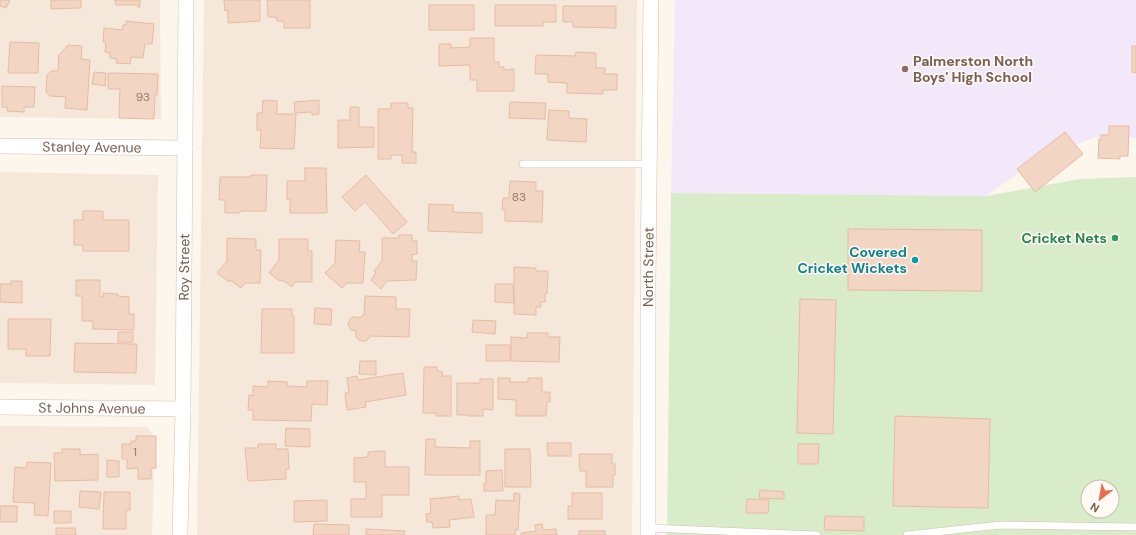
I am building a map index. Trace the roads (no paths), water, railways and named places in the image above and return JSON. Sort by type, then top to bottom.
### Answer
[{"type":"street","name":"Roy Street","points":[[180,535],[183,409],[186,0]]},
{"type":"street","name":"North Street","points":[[648,531],[648,282],[651,0]]},
{"type":"street","name":"Stanley Avenue","points":[[0,146],[185,148]]},
{"type":"street","name":"St Johns Avenue","points":[[0,407],[183,409]]},
{"type":"lane","points":[[523,164],[649,164]]},
{"type":"lane","points":[[907,535],[1001,526],[1136,527]]},
{"type":"lane","points":[[648,531],[817,535]]},
{"type":"place","name":"Palmerston North Boys' High School","points":[[905,69]]},
{"type":"place","name":"Cricket Nets","points":[[1115,238]]},
{"type":"place","name":"Covered Cricket Wickets","points":[[915,260]]}]
